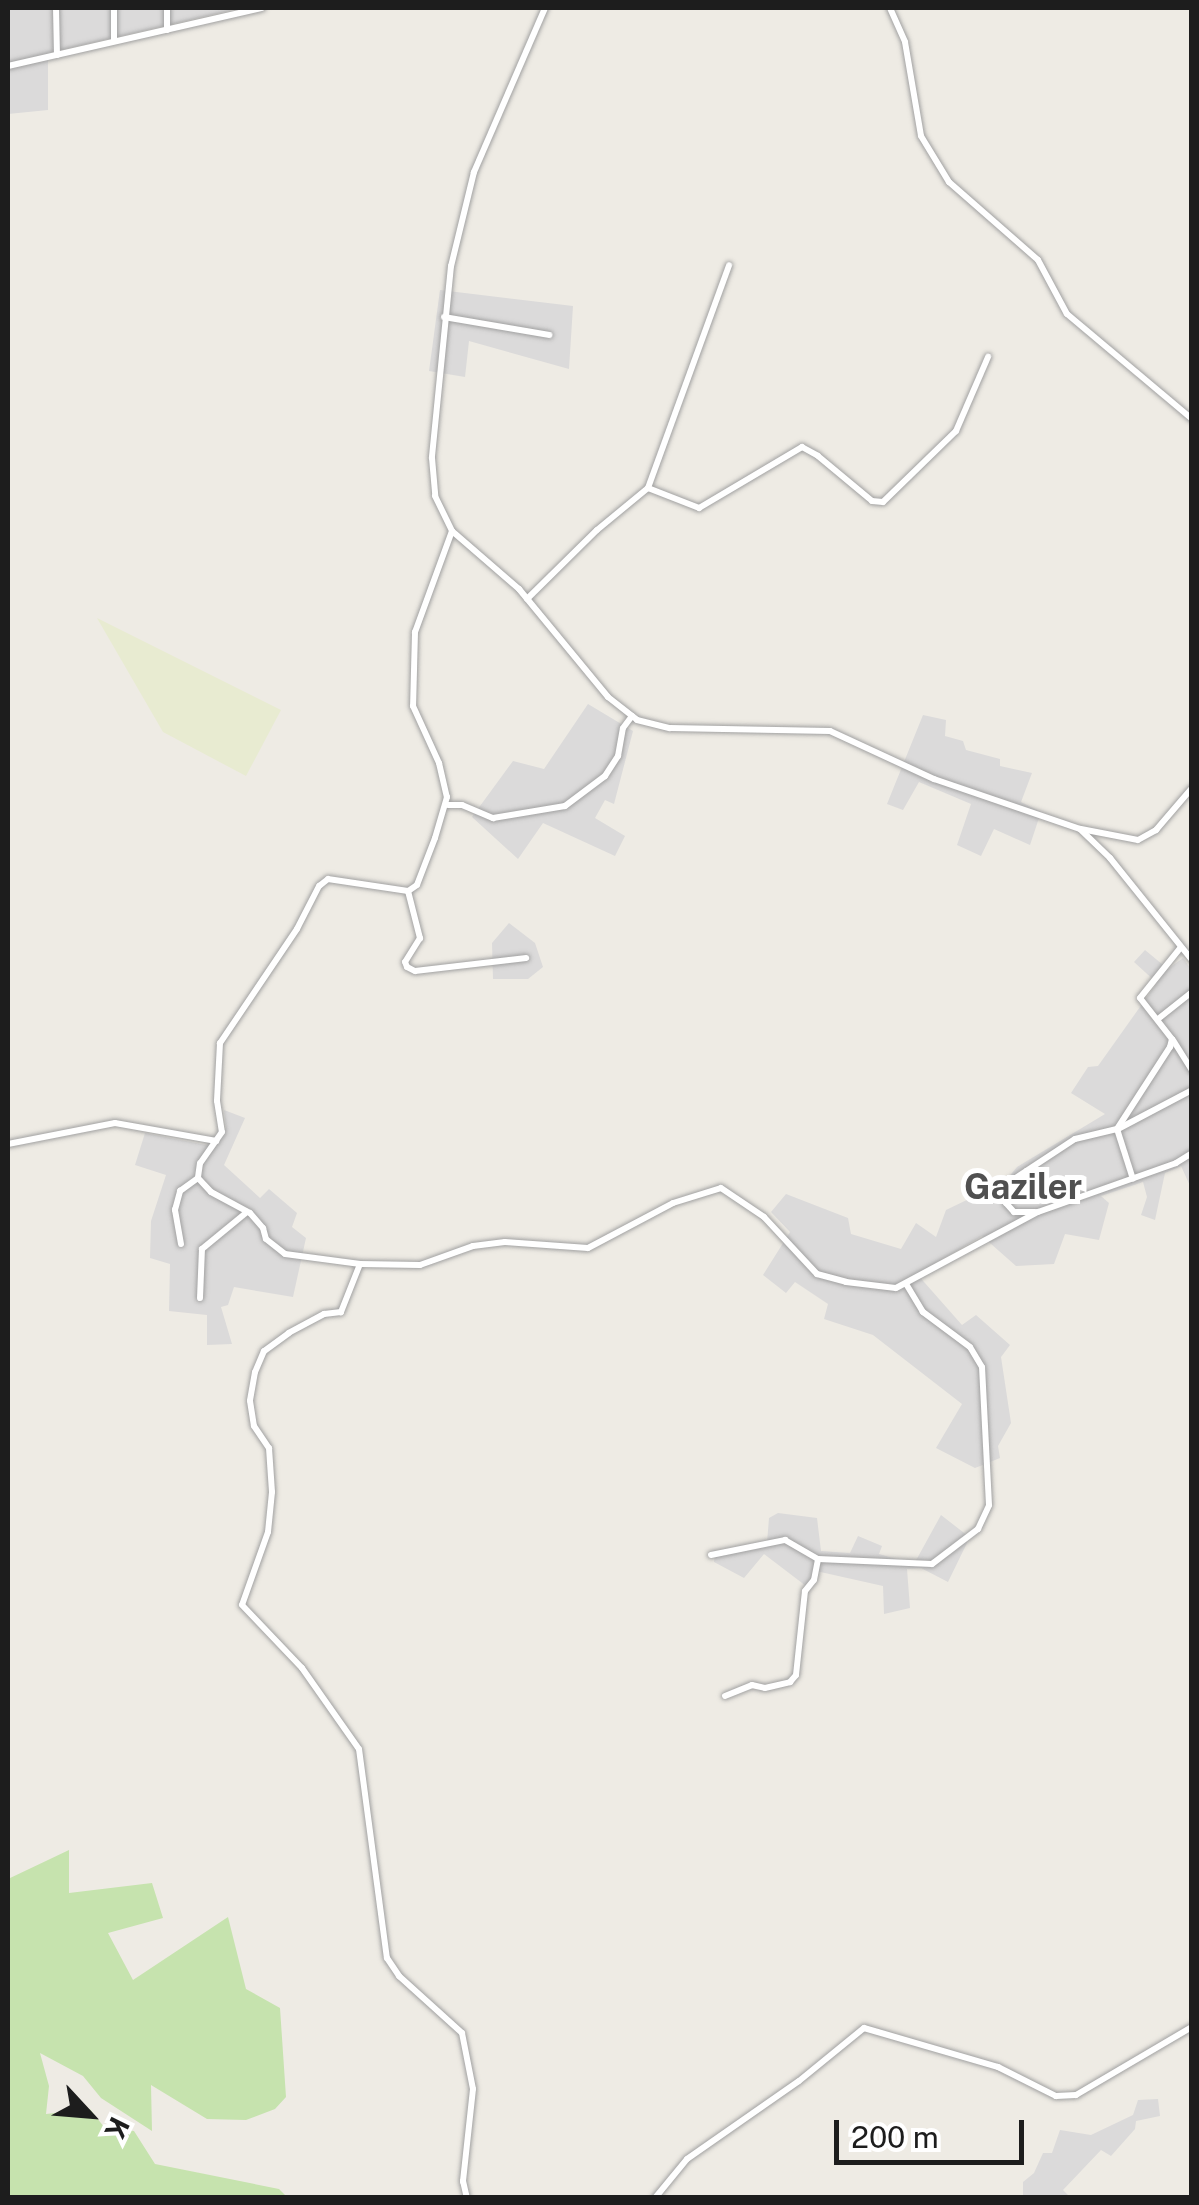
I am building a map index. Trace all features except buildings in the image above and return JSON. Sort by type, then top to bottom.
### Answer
[{"type":"street","points":[[56,8],[57,54]]},
{"type":"street","points":[[114,8],[114,41]]},
{"type":"street","points":[[167,8],[167,30]]},
{"type":"street","points":[[222,8],[222,18]]},
{"type":"street","points":[[8,66],[262,8]]},
{"type":"street","points":[[545,8],[474,172],[444,317],[432,458],[436,496],[452,531],[527,599],[608,697],[632,716],[670,728],[830,731],[934,779],[1080,829],[1138,840],[1156,830],[1192,788]]},
{"type":"street","points":[[890,8],[905,42],[921,136],[949,182],[1038,260],[1067,314],[1192,419]]},
{"type":"street","points":[[527,599],[597,530],[648,488],[729,265]]},
{"type":"street","points":[[444,317],[549,335]]},
{"type":"street","points":[[648,488],[699,508],[802,448],[818,456],[872,500],[883,502],[956,431],[988,357]]},
{"type":"street","points":[[181,1244],[175,1210],[180,1191],[198,1178],[200,1164],[222,1132],[217,1101],[220,1043],[297,928],[319,886],[328,879],[408,891],[417,885],[448,805],[439,763],[413,706],[415,632],[452,531]]},
{"type":"street","points":[[448,805],[504,817],[576,801],[605,776],[618,756],[622,728],[632,716]]},
{"type":"street","points":[[1080,829],[1110,858],[1192,960]]},
{"type":"street","points":[[408,891],[420,938],[405,962],[406,967],[415,970],[526,958]]},
{"type":"street","points":[[1181,947],[1140,998],[1192,1070]]},
{"type":"street","points":[[1158,1018],[1192,992]]},
{"type":"street","points":[[1133,1179],[1117,1129],[1172,1039]]},
{"type":"street","points":[[1038,1212],[1014,1212],[1006,1204],[1008,1182],[1015,1175],[1075,1139],[1117,1129],[1192,1090]]},
{"type":"street","points":[[8,1144],[115,1123],[216,1141]]},
{"type":"street","points":[[198,1178],[211,1192],[247,1212],[263,1228],[266,1239],[286,1254],[360,1264],[420,1265],[473,1246],[505,1242],[588,1248],[674,1203],[721,1188],[764,1217],[817,1274],[896,1288],[1038,1212],[1133,1179],[1192,1153]]},
{"type":"street","points":[[200,1298],[202,1248],[247,1212]]},
{"type":"street","points":[[360,1264],[341,1312],[324,1314],[289,1333],[264,1351],[256,1372],[250,1400],[254,1426],[269,1448],[272,1492],[268,1532],[242,1605],[302,1668],[360,1749],[387,1958],[399,1976],[462,2033],[473,2089],[463,2181],[467,2198]]},
{"type":"street","points":[[710,1555],[785,1540],[818,1558],[932,1564],[978,1529],[989,1505],[982,1367],[970,1347],[923,1312],[906,1284]]},
{"type":"street","points":[[725,1696],[752,1685],[765,1688],[790,1682],[796,1675],[805,1592],[814,1580],[818,1558]]},
{"type":"street","points":[[655,2198],[687,2158],[799,2081],[864,2028],[998,2068],[1056,2096],[1076,2095],[1192,2027]]},
{"type":"shaded area","points":[[8,8],[241,8],[48,53],[48,110],[8,114]]},
{"type":"shaded area","points":[[440,290],[573,306],[569,369],[469,341],[465,377],[429,371]]},
{"type":"shaded area","points":[[588,704],[633,731],[614,804],[605,800],[595,818],[625,836],[615,856],[543,823],[518,859],[472,817],[513,761],[544,769]]},
{"type":"shaded area","points":[[923,715],[946,720],[945,736],[963,741],[966,750],[1000,759],[1000,766],[1032,773],[1021,802],[1041,812],[1030,845],[994,829],[981,856],[957,845],[971,804],[919,782],[903,810],[887,804]]},
{"type":"shaded area","points":[[509,923],[535,943],[543,967],[528,979],[493,979],[492,943]]},
{"type":"shaded area","points":[[1145,950],[1168,969],[1183,958],[1191,969],[1191,1188],[1181,1166],[1165,1173],[1155,1220],[1141,1215],[1147,1197],[1143,1182],[1101,1196],[1109,1203],[1099,1240],[1065,1234],[1054,1264],[1016,1266],[982,1236],[917,1274],[962,1325],[976,1315],[1010,1345],[1001,1357],[1011,1423],[998,1446],[1000,1458],[975,1468],[936,1448],[962,1404],[873,1335],[824,1319],[828,1304],[795,1282],[786,1293],[763,1275],[790,1232],[771,1212],[786,1194],[848,1218],[851,1234],[901,1249],[916,1223],[936,1237],[946,1210],[973,1197],[989,1202],[995,1182],[1003,1184],[1017,1167],[1105,1114],[1071,1093],[1088,1067],[1098,1066],[1157,983],[1134,962]]},
{"type":"shaded area","points":[[224,1110],[245,1118],[224,1165],[260,1198],[269,1189],[297,1213],[292,1227],[306,1238],[293,1297],[234,1287],[228,1305],[221,1307],[232,1344],[207,1345],[207,1315],[169,1311],[170,1264],[150,1258],[151,1221],[166,1175],[135,1165],[145,1133],[216,1147],[226,1128]]},
{"type":"shaded area","points":[[778,1513],[817,1518],[821,1551],[850,1553],[858,1536],[882,1546],[879,1554],[914,1564],[941,1515],[968,1536],[948,1582],[921,1568],[907,1569],[910,1608],[884,1614],[883,1586],[816,1571],[806,1586],[764,1554],[744,1578],[714,1562],[715,1554],[767,1543],[769,1518]]},
{"type":"shaded area","points":[[1158,2099],[1160,2116],[1136,2121],[1135,2129],[1111,2156],[1101,2150],[1063,2190],[1070,2197],[1023,2197],[1023,2182],[1034,2173],[1043,2153],[1052,2153],[1060,2130],[1091,2135],[1133,2115],[1138,2100]]},
{"type":"green space","points":[[97,618],[281,710],[246,776],[163,732]]},
{"type":"green space","points":[[69,1850],[69,1893],[152,1883],[163,1918],[108,1933],[133,1980],[228,1917],[246,1989],[280,2008],[286,2097],[275,2109],[246,2120],[207,2119],[151,2085],[152,2131],[101,2098],[83,2076],[40,2053],[49,2086],[46,2114],[90,2109],[104,2127],[134,2131],[155,2164],[279,2189],[287,2197],[8,2197],[8,1879]]},
{"type":"district","name":"Gaziler","points":[[1023,1187]]}]
